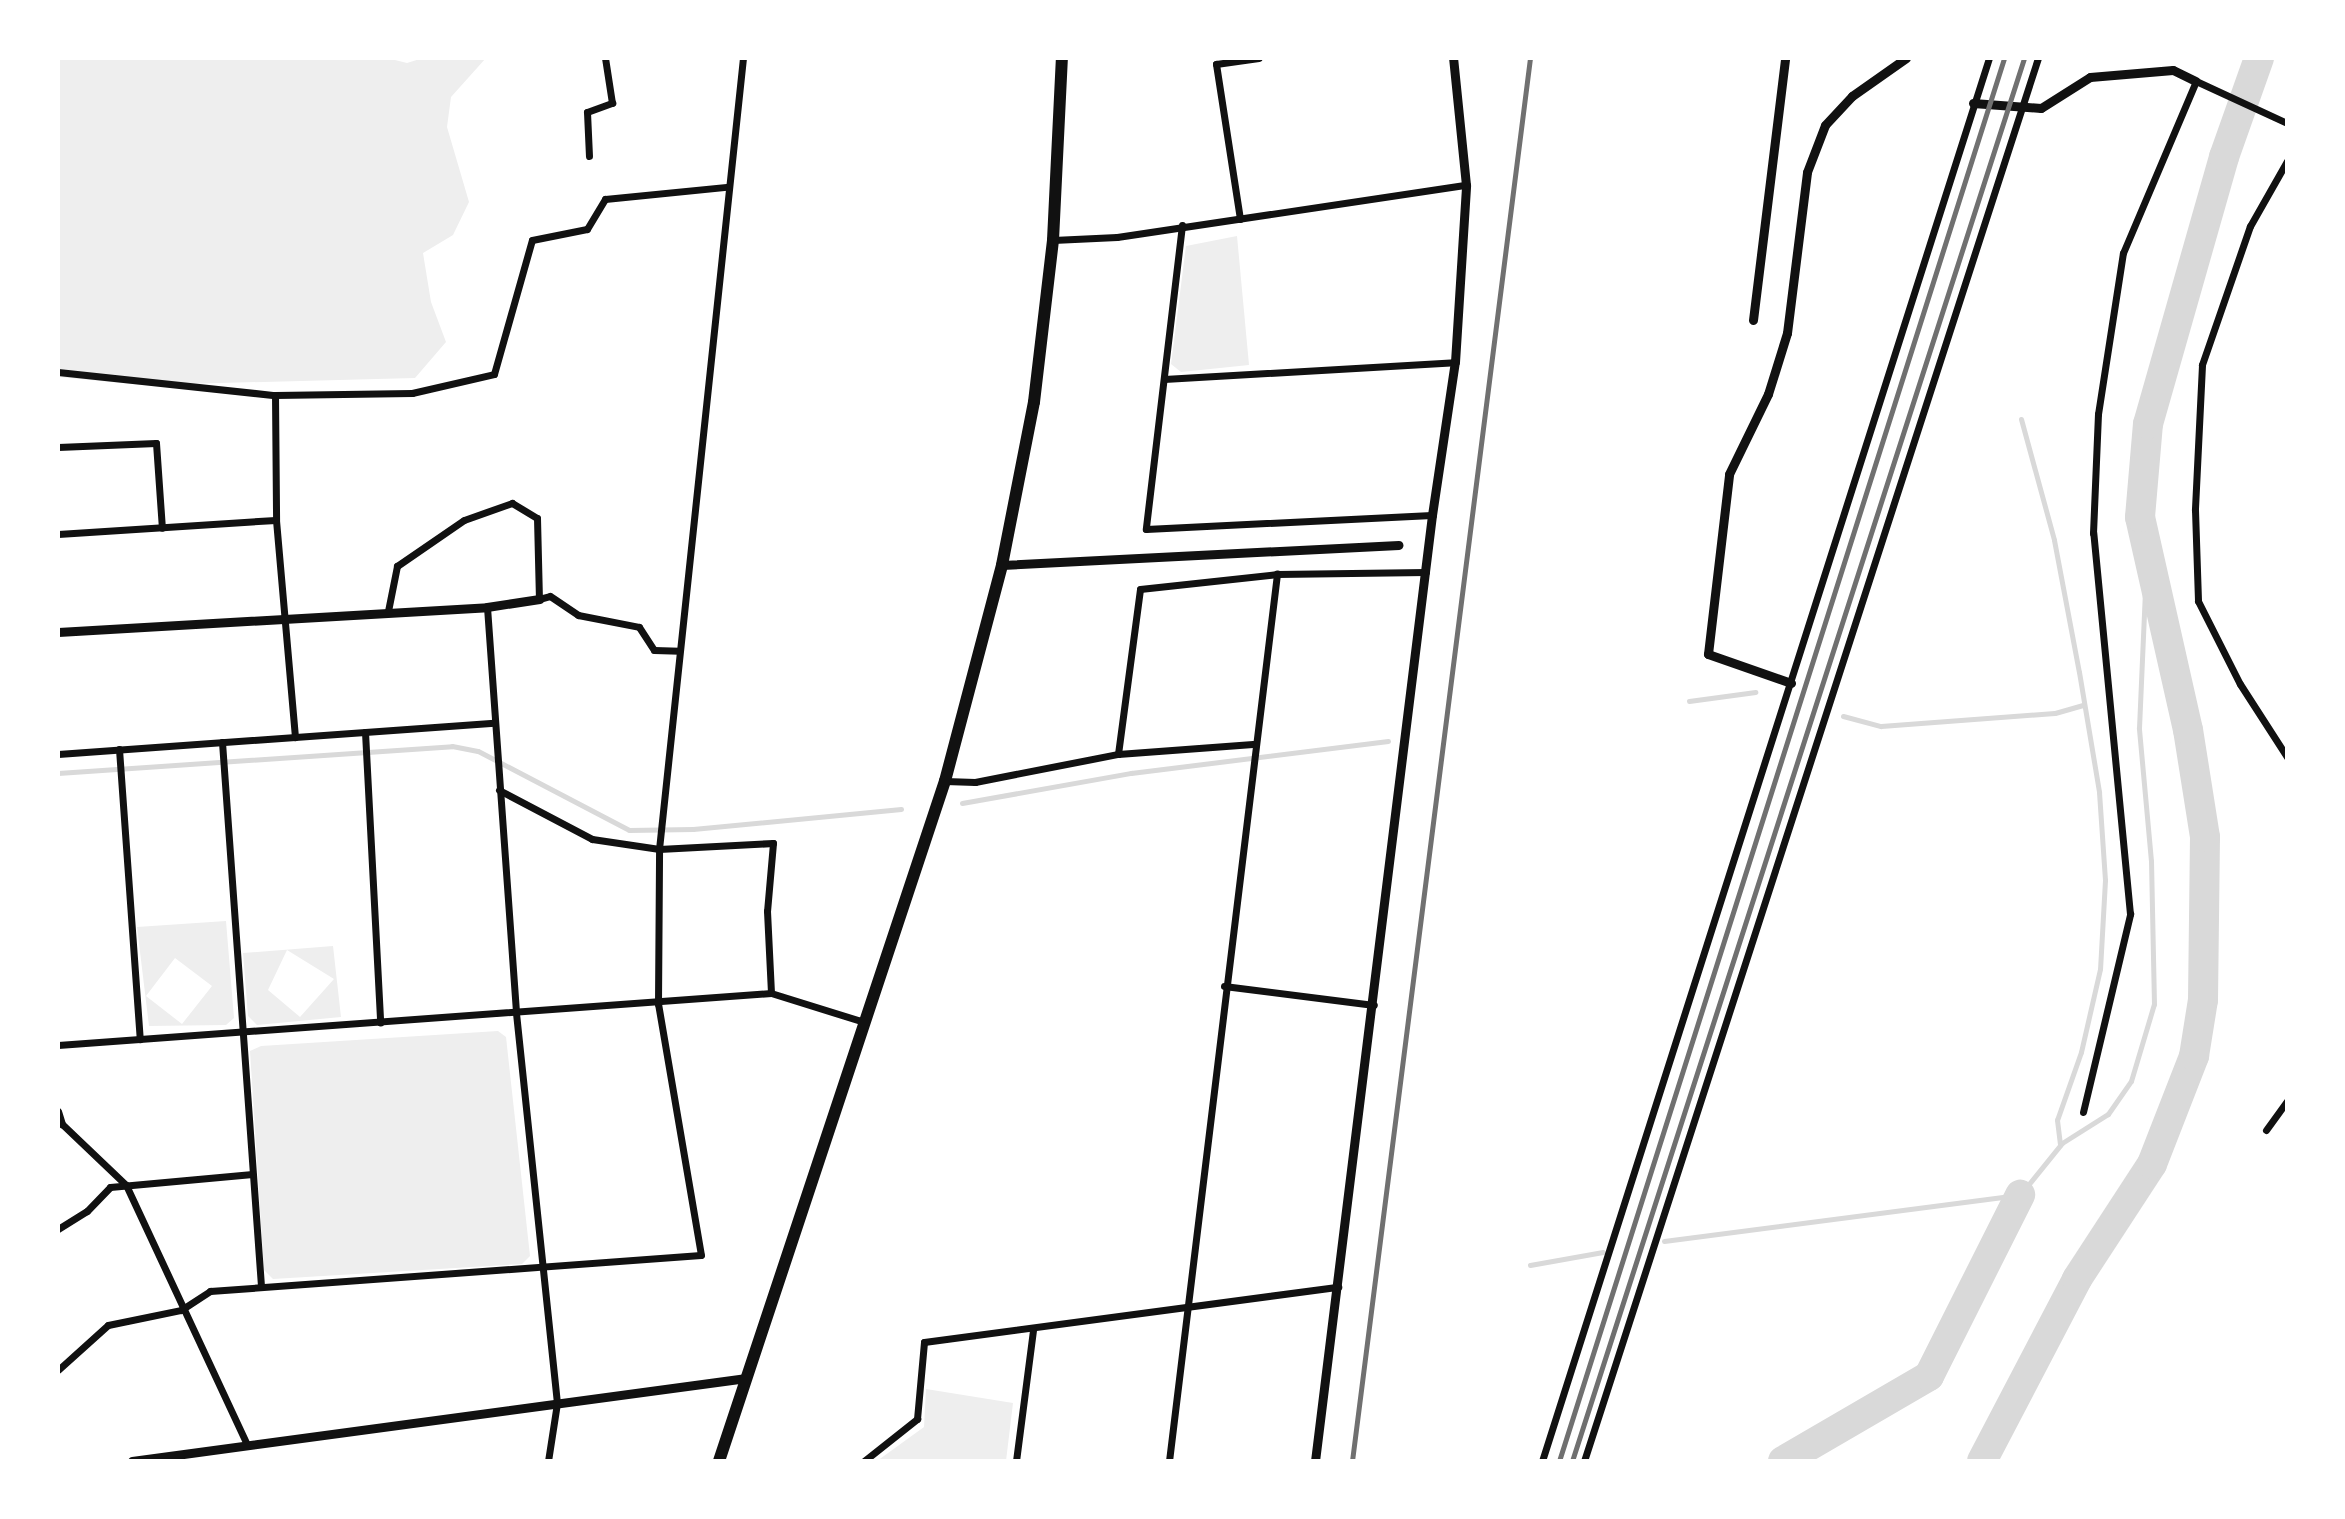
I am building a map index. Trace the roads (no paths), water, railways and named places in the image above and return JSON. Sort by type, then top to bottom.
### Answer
[{"type":"highway","points":[[719,1461],[861,1021],[945,781],[1002,565],[1034,402],[1053,240],[1062,58]]},
{"type":"street","points":[[589,156],[587,112],[612,103],[605,58]]},
{"type":"street","points":[[58,1370],[108,1325],[181,1310],[210,1291],[540,1271],[701,1255],[658,1004],[659,849],[726,187],[743,58]]},
{"type":"street","points":[[1240,219],[1216,64],[1259,58]]},
{"type":"street","points":[[1315,1461],[1428,572],[1432,515],[1455,362],[1466,185],[1453,58]]},
{"type":"street","points":[[1753,320],[1785,58]]},
{"type":"street","points":[[1791,683],[1708,654],[1729,474],[1768,394],[1787,333],[1807,172],[1825,125],[1852,96],[1906,58]]},
{"type":"street","points":[[1542,1461],[1989,58]]},
{"type":"street","points":[[1584,1461],[2038,58]]},
{"type":"street","points":[[1973,103],[2041,108],[2090,77],[2173,70],[2287,123]]},
{"type":"street","points":[[2083,1112],[2130,914],[2093,533],[2098,414],[2123,253],[2196,81]]},
{"type":"street","points":[[2287,161],[2250,226],[2202,365],[2195,510],[2198,601],[2240,684],[2287,757]]},
{"type":"street","points":[[1053,240],[1240,219],[1466,185]]},
{"type":"street","points":[[58,372],[275,395],[412,393],[494,374],[532,240],[587,229],[605,199],[726,187]]},
{"type":"street","points":[[1182,225],[1146,529],[1432,515]]},
{"type":"street","points":[[1164,379],[1455,362]]},
{"type":"street","points":[[275,395],[276,520],[295,737]]},
{"type":"street","points":[[58,447],[156,443],[162,528]]},
{"type":"street","points":[[388,611],[397,566],[464,520],[512,503],[537,518],[539,599]]},
{"type":"street","points":[[58,534],[276,520]]},
{"type":"street","points":[[1002,565],[1398,545]]},
{"type":"street","points":[[1118,754],[1140,589],[1277,574],[1428,572]]},
{"type":"street","points":[[1169,1461],[1250,767],[1277,574]]},
{"type":"street","points":[[58,632],[487,607],[550,596],[578,615],[639,627],[654,650],[679,651]]},
{"type":"street","points":[[487,607],[516,1013],[540,1271],[557,1403],[548,1461]]},
{"type":"street","points":[[58,754],[494,723]]},
{"type":"street","points":[[365,732],[380,1023]]},
{"type":"street","points":[[222,742],[261,1286]]},
{"type":"street","points":[[945,781],[975,782],[1118,754],[1253,744]]},
{"type":"street","points":[[119,749],[140,1039]]},
{"type":"street","points":[[499,790],[592,839],[659,849],[773,843],[767,911],[771,993]]},
{"type":"street","points":[[1224,986],[1374,1005]]},
{"type":"street","points":[[58,1045],[244,1035],[771,993],[861,1021]]},
{"type":"street","points":[[2266,1130],[2287,1101]]},
{"type":"street","points":[[58,1111],[60,1125],[126,1185],[181,1310],[247,1445]]},
{"type":"street","points":[[58,1229],[87,1211],[110,1187],[252,1174]]},
{"type":"street","points":[[864,1461],[917,1419],[924,1342],[1033,1330],[1187,1304],[1338,1287]]},
{"type":"street","points":[[1016,1461],[1033,1330]]},
{"type":"street","points":[[132,1461],[746,1378]]},
{"type":"waterway","points":[[1982,1461],[2077,1279],[2152,1164],[2194,1056],[2203,1000],[2205,837],[2188,730],[2140,517],[2148,424],[2224,157],[2259,58]]},
{"type":"waterway","points":[[2021,419],[2054,540],[2079,672],[2099,792],[2105,880],[2100,969],[2081,1052],[2057,1120],[2060,1145]]},
{"type":"waterway","points":[[1664,1241],[2020,1195],[2062,1143],[2108,1114],[2131,1081],[2154,1004],[2151,861],[2139,728],[2147,543]]},
{"type":"waterway","points":[[1689,701],[1755,692]]},
{"type":"waterway","points":[[1843,716],[1881,726],[2055,713],[2083,705]]},
{"type":"waterway","points":[[962,803],[1131,773],[1388,741]]},
{"type":"waterway","points":[[58,773],[452,746],[478,751],[629,830],[693,829],[901,809]]},
{"type":"waterway","points":[[1783,1461],[1929,1376],[2020,1195]]},
{"type":"waterway","points":[[1530,1265],[1603,1252]]},
{"type":"railway","points":[[1352,1461],[1530,58]]},
{"type":"railway","points":[[1559,1461],[2004,58]]},
{"type":"railway","points":[[1572,1461],[2024,58]]}]
